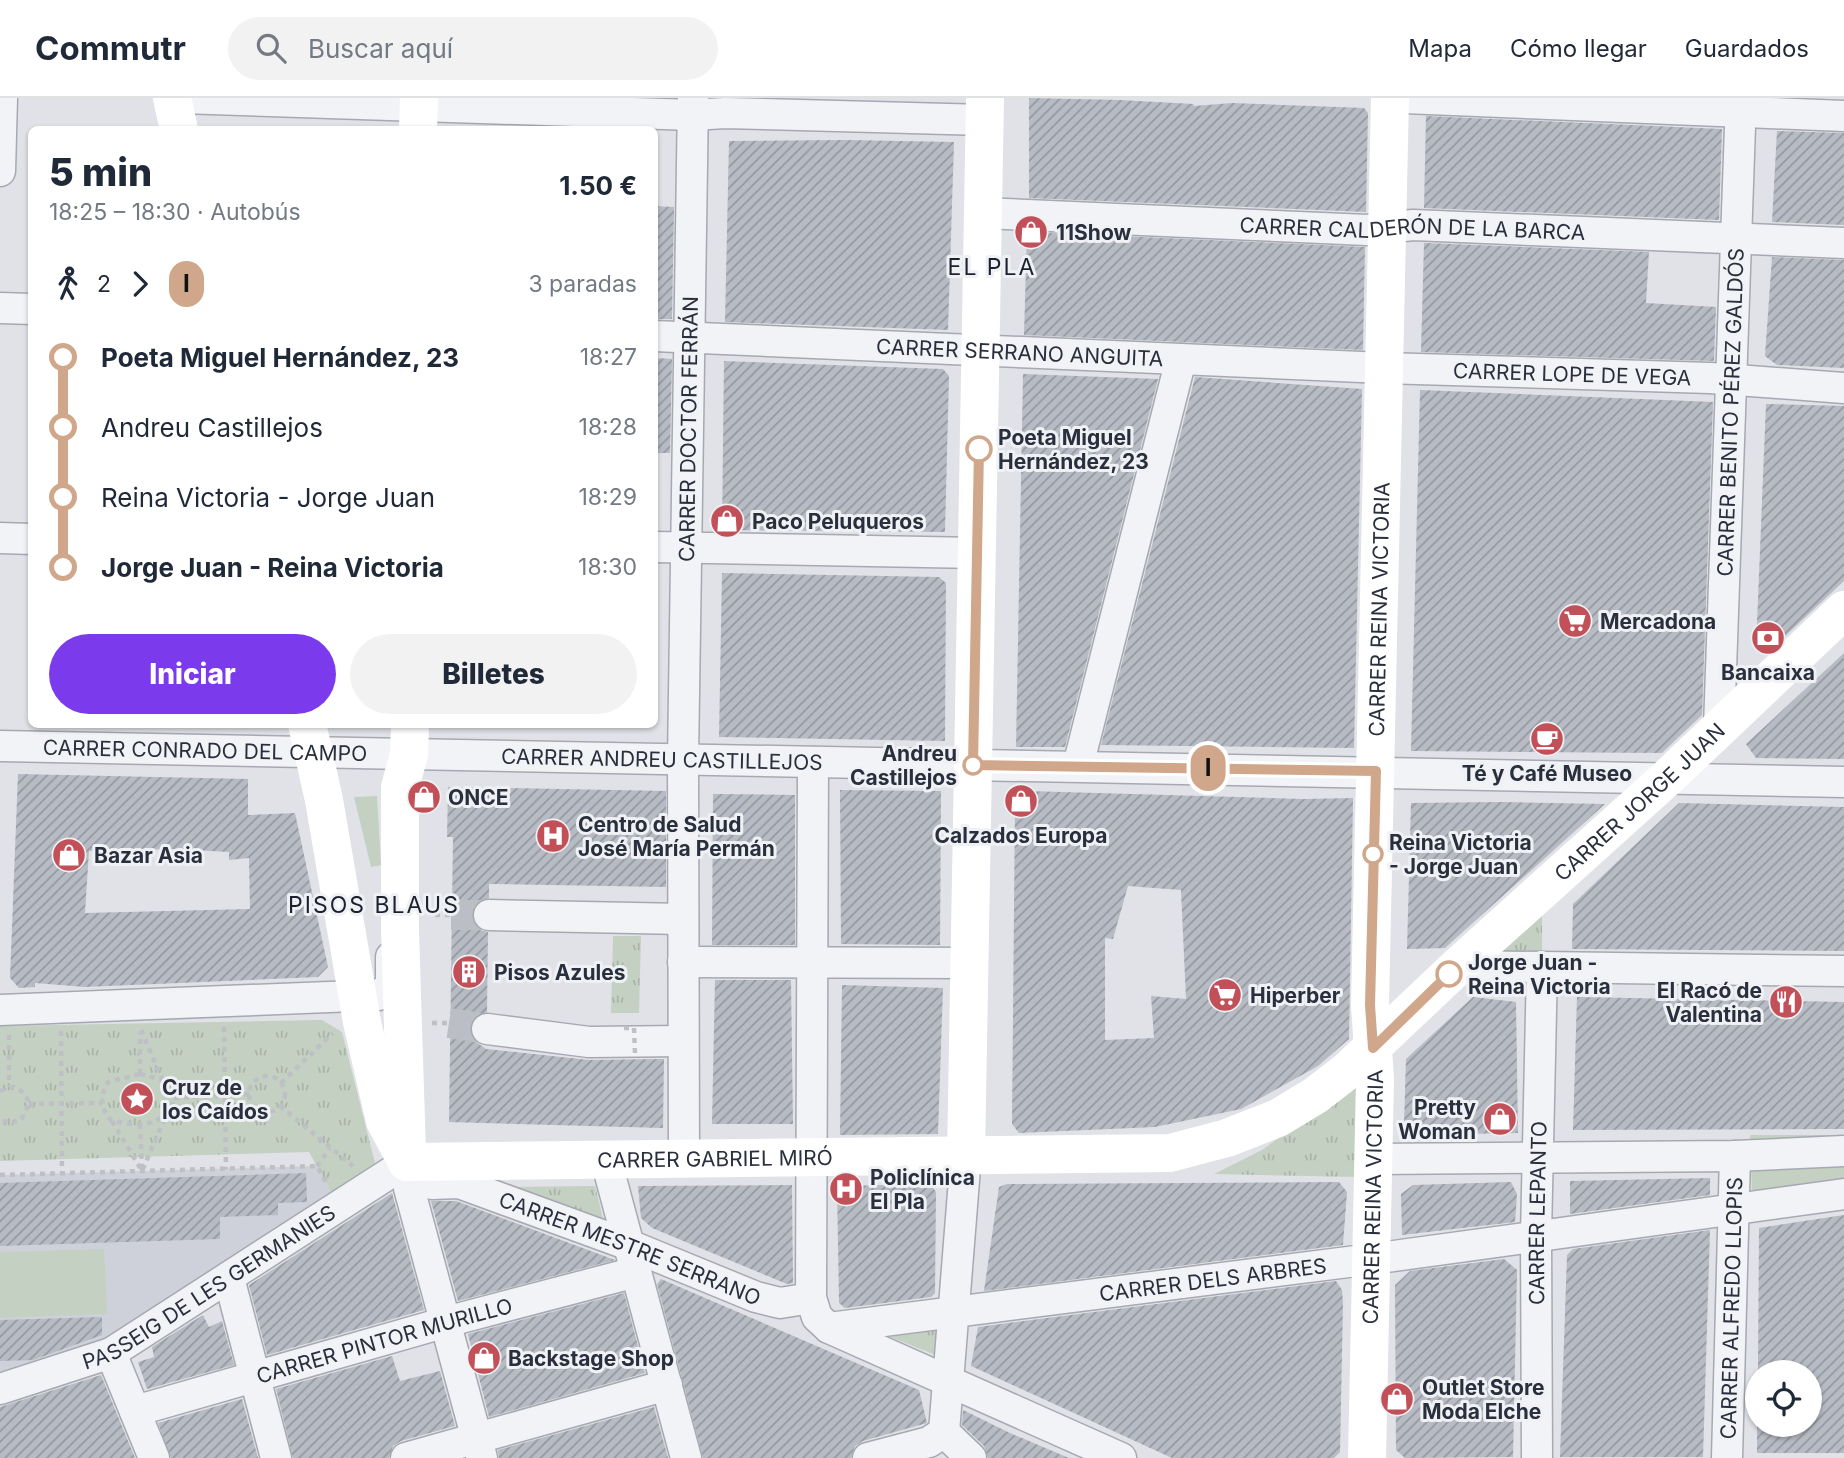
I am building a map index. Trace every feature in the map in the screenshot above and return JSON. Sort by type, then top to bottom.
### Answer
[{"type":"main road","points":[[172,98],[178,126]]},
{"type":"main road","name":"CARRER REINA VICTORIA","points":[[1367,1458],[1374,1159],[1370,1005],[1390,98]]},
{"type":"main road","points":[[967,1155],[985,109]]},
{"type":"main road","name":"CARRER JORGE JUAN","points":[[1373,1048],[1458,966],[1668,778],[1718,727],[1844,610]]},
{"type":"main road","points":[[311,738],[385,1121],[419,1173]]},
{"type":"main road","points":[[409,739],[400,787],[400,931],[419,1173]]},
{"type":"main road","name":"CARRER GABRIEL MIRÓ","points":[[419,1173],[606,1160],[1170,1153],[1227,1138],[1278,1118],[1316,1095],[1373,1048]]},
{"type":"street","points":[[0,171],[2,98],[23,98]]},
{"type":"street","points":[[181,98],[418,111],[693,106],[725,113],[985,109]]},
{"type":"street","points":[[1404,98],[1740,105],[1844,116]]},
{"type":"street","name":"CARRER BENITO PÉREZ GALDÓS","points":[[1718,727],[1740,105]]},
{"type":"street","name":"CARRER DOCTOR FERRÁN","points":[[684,1159],[682,760],[693,106]]},
{"type":"street","name":"CARRER CALDERÓN DE LA BARCA","points":[[983,214],[1367,230],[1413,225],[1844,243]]},
{"type":"street","points":[[0,308],[28,309]]},
{"type":"street","name":"CARRER SERRANO ANGUITA","points":[[658,336],[1384,368]]},
{"type":"street","points":[[1078,766],[1181,359]]},
{"type":"street","name":"CARRER LOPE DE VEGA","points":[[1384,368],[1710,378],[1730,382],[1844,388]]},
{"type":"street","points":[[0,538],[28,539]]},
{"type":"street","points":[[658,547],[978,553]]},
{"type":"street","name":"CARRER CONRADO DEL CAMPO","points":[[0,746],[311,738],[409,739]]},
{"type":"street","name":"CARRER ANDREU CASTILLEJOS","points":[[409,739],[682,760],[1376,771],[1844,782]]},
{"type":"street","points":[[813,762],[811,1298],[817,1317],[829,1328],[1121,1458]]},
{"type":"street","points":[[489,915],[683,919]]},
{"type":"street","points":[[4,1010],[379,995],[391,986],[391,955],[400,931]]},
{"type":"street","points":[[683,962],[971,963]]},
{"type":"street","points":[[1458,966],[1844,971]]},
{"type":"street","name":"CARRER LEPANTO","points":[[1537,1458],[1536,1235],[1542,967]]},
{"type":"street","points":[[487,1029],[589,1042],[684,1041]]},
{"type":"street","points":[[1374,1159],[1735,1156],[1844,1151]]},
{"type":"street","points":[[967,1155],[944,1432],[971,1458]]},
{"type":"street","name":"CARRER ALFREDO LLOPIS","points":[[1727,1458],[1735,1156]]},
{"type":"street","points":[[606,1160],[686,1458]]},
{"type":"street","points":[[419,1173],[409,1188],[479,1448]]},
{"type":"street","name":"PASSEIG DE LES GERMANIES","points":[[0,1389],[111,1353],[376,1183],[419,1173]]},
{"type":"street","name":"CARRER MESTRE SERRANO","points":[[419,1173],[459,1183],[632,1259],[780,1303],[811,1298]]},
{"type":"street","name":"CARRER DELS ARBRES","points":[[829,1328],[1371,1259],[1844,1194]]},
{"type":"street","name":"CARRER PINTOR MURILLO","points":[[135,1411],[446,1322],[632,1259]]},
{"type":"street","points":[[229,1278],[276,1458]]},
{"type":"street","points":[[111,1353],[154,1458]]},
{"type":"street","points":[[406,1458],[479,1448],[667,1385]]},
{"type":"street","points":[[868,1458],[929,1442],[944,1432]]},
{"type":"path","points":[[435,915],[451,915]]},
{"type":"path","points":[[4,1010],[9,1087]]},
{"type":"path","points":[[224,1027],[226,1169]]},
{"type":"path","points":[[624,1028],[634,1028],[635,1054]]},
{"type":"path","points":[[140,1074],[140,1029],[162,1079],[172,1090],[174,1098],[142,1171]]},
{"type":"path","points":[[281,1083],[336,1030]]},
{"type":"path","points":[[61,1031],[62,1174]]},
{"type":"path","points":[[142,1171],[102,1103],[103,1091],[108,1082],[140,1074],[162,1079]]},
{"type":"path","points":[[261,1077],[272,1077],[281,1083],[284,1095],[280,1106],[264,1112],[253,1106],[249,1094],[252,1084],[261,1077]]},
{"type":"path","points":[[0,1091],[9,1087],[23,1091],[29,1104],[22,1120],[9,1123],[0,1119]]},
{"type":"path","points":[[174,1098],[249,1094]]},
{"type":"path","points":[[29,1104],[102,1103]]},
{"type":"path","points":[[280,1106],[376,1183]]},
{"type":"path","points":[[111,1120],[140,1124],[160,1120],[167,1115]]},
{"type":"path","points":[[140,1124],[142,1171]]},
{"type":"path","points":[[317,1166],[330,1148]]},
{"type":"path","points":[[0,1175],[317,1166]]},
{"type":"path","points":[[317,1166],[339,1206]]},
{"type":"shaded area","points":[[317,1166],[331,1192],[98,1343],[0,1376],[0,1175]]},
{"type":"green space","points":[[377,796],[381,865],[371,867],[354,797]]},
{"type":"green space","points":[[1542,889],[1542,967],[1458,966]]},
{"type":"green space","points":[[613,936],[641,936],[639,1013],[611,1013]]},
{"type":"green space","points":[[322,1020],[342,1032],[375,1163],[331,1192],[309,1152],[0,1161],[0,1026]]},
{"type":"green space","points":[[1356,1082],[1358,1177],[1214,1174],[1262,1150]]},
{"type":"green space","points":[[1750,1135],[1844,1135],[1844,1184],[1752,1193]]},
{"type":"green space","points":[[595,1186],[607,1235],[506,1187]]},
{"type":"green space","points":[[104,1249],[107,1314],[0,1318],[0,1252]]},
{"type":"green space","points":[[965,1320],[960,1365],[876,1331]]},
{"type":"building","points":[[1029,98],[1119,100],[1194,104],[1193,106],[1233,103],[1364,108],[1368,113],[1366,212],[1029,198]]},
{"type":"building","points":[[1426,116],[1722,129],[1719,220],[1424,208]]},
{"type":"building","points":[[1777,131],[1844,133],[1844,225],[1772,222]]},
{"type":"building","points":[[729,141],[954,142],[948,330],[725,322]]},
{"type":"building","points":[[658,206],[674,207],[672,319],[658,319]]},
{"type":"building","points":[[1027,232],[1365,247],[1363,350],[1024,335]]},
{"type":"building","points":[[1424,243],[1649,252],[1646,303],[1716,307],[1714,361],[1421,352]]},
{"type":"building","points":[[1772,257],[1844,260],[1844,368],[1777,365],[1765,356]]},
{"type":"building","points":[[658,358],[672,359],[670,453],[658,453]]},
{"type":"building","points":[[724,361],[943,369],[949,376],[945,532],[722,530]]},
{"type":"building","points":[[1023,374],[1158,379],[1065,747],[1016,747]]},
{"type":"building","points":[[1195,377],[1362,389],[1354,748],[1101,745]]},
{"type":"building","points":[[1420,390],[1713,402],[1702,715],[1662,753],[1411,751]]},
{"type":"building","points":[[1766,404],[1844,406],[1844,581],[1768,652],[1756,648]]},
{"type":"building","points":[[722,573],[939,577],[946,583],[945,741],[719,737]]},
{"type":"building","points":[[1844,653],[1844,759],[1756,758],[1746,744]]},
{"type":"building","points":[[18,774],[248,779],[248,815],[295,813],[328,967],[318,977],[85,987],[35,983],[35,987],[19,988],[10,978]],"holes":[[[175,849],[229,852],[229,860],[249,858],[250,909],[85,913],[89,851]]]},
{"type":"building","name":"Pisos Azules","points":[[448,787],[666,791],[666,887],[489,884],[489,898],[474,905],[472,915],[479,930],[488,932],[487,1012],[474,1018],[470,1027],[476,1042],[486,1049],[589,1060],[664,1059],[663,1128],[449,1122],[453,837],[447,837]]},
{"type":"building","points":[[840,790],[941,791],[940,945],[841,944]]},
{"type":"building","points":[[1027,791],[1353,798],[1349,1039],[1318,1066],[1241,1109],[1155,1127],[1019,1133],[1012,1124],[1015,802]],"holes":[[[1128,886],[1181,890],[1186,999],[1151,996],[1154,1038],[1105,1040],[1105,938],[1113,939]]]},
{"type":"building","points":[[713,794],[795,795],[795,945],[712,945]]},
{"type":"building","points":[[1411,803],[1605,804],[1445,948],[1407,949]]},
{"type":"building","points":[[1679,803],[1844,807],[1844,951],[1572,949],[1573,904]]},
{"type":"building","points":[[715,980],[791,980],[793,1124],[712,1124]]},
{"type":"building","points":[[842,985],[943,988],[938,1134],[840,1135]]},
{"type":"building","points":[[1473,997],[1516,1002],[1518,1133],[1410,1135],[1404,1125],[1406,1059]]},
{"type":"building","points":[[1577,997],[1844,1002],[1844,1129],[1573,1130]]},
{"type":"building","points":[[306,1173],[307,1202],[278,1203],[278,1215],[220,1217],[220,1239],[0,1246],[0,1183]]},
{"type":"building","points":[[1710,1178],[1710,1195],[1570,1214],[1570,1181]]},
{"type":"building","points":[[1339,1182],[1347,1192],[1343,1245],[984,1291],[999,1187],[1007,1184]]},
{"type":"building","points":[[1511,1182],[1517,1194],[1515,1222],[1402,1235],[1401,1194],[1413,1185]]},
{"type":"building","points":[[930,1184],[936,1192],[935,1293],[931,1297],[845,1308],[839,1303],[837,1186]]},
{"type":"building","points":[[792,1185],[793,1283],[787,1284],[652,1228],[641,1218],[638,1186]]},
{"type":"building","points":[[392,1193],[424,1310],[267,1355],[249,1285]]},
{"type":"building","points":[[431,1201],[456,1201],[615,1260],[458,1301]]},
{"type":"building","points":[[1844,1215],[1844,1453],[1757,1453],[1757,1437],[1822,1437],[1822,1360],[1758,1360],[1759,1228]]},
{"type":"building","points":[[1710,1230],[1703,1457],[1560,1457],[1567,1255],[1573,1249]]},
{"type":"building","points":[[1504,1259],[1517,1270],[1513,1457],[1405,1458],[1396,1450],[1395,1285],[1410,1271]]},
{"type":"building","points":[[661,1279],[919,1390],[927,1423],[863,1441],[855,1446],[851,1458],[703,1458],[657,1284]]},
{"type":"building","points":[[1336,1281],[1342,1290],[1343,1303],[1340,1452],[1334,1458],[1172,1458],[971,1366],[978,1327]]},
{"type":"building","points":[[624,1293],[645,1373],[489,1417],[468,1334]]},
{"type":"building","points":[[203,1315],[209,1327],[222,1321],[234,1365],[147,1389],[138,1362],[154,1357],[152,1347]]},
{"type":"building","points":[[102,1317],[102,1335],[33,1360],[0,1361],[0,1320]]},
{"type":"building","points":[[392,1356],[400,1381],[440,1371],[455,1426],[401,1441],[393,1446],[389,1458],[293,1458],[276,1389]]},
{"type":"building","points":[[101,1375],[135,1458],[0,1458],[0,1407]]},
{"type":"building","points":[[242,1399],[258,1458],[171,1458],[158,1423]]},
{"type":"building","points":[[654,1407],[668,1458],[499,1458],[498,1450]]},
{"type":"building","points":[[963,1410],[1069,1458],[988,1458],[984,1446],[962,1425]]},
{"type":"tunnel","points":[[451,915],[489,915]]},
{"type":"tunnel","points":[[449,1023],[487,1029]]},
{"type":"bus line","name":"I","points":[[979,449],[973,765],[1376,771],[1370,1005],[1373,1048],[1449,974]]},
{"type":"place","name":"11Show","points":[[1031,232]]},
{"type":"place","name":"Poeta Miguel Hernández, 23","points":[[979,449]]},
{"type":"place","name":"Paco Peluqueros","points":[[727,521]]},
{"type":"place","name":"Mercadona","points":[[1575,621]]},
{"type":"place","name":"Bancaixa","points":[[1768,638]]},
{"type":"place","name":"Té y Café Museo","points":[[1547,739]]},
{"type":"place","name":"Andreu Castillejos","points":[[973,765]]},
{"type":"place","name":"ONCE","points":[[424,797]]},
{"type":"place","name":"Calzados Europa","points":[[1021,801]]},
{"type":"place","name":"Centro de Salud José María Permán","points":[[553,836]]},
{"type":"place","name":"Reina Victoria - Jorge Juan","points":[[1373,854]]},
{"type":"place","name":"Bazar Asia","points":[[69,855]]},
{"type":"place","name":"Pisos Azules","points":[[469,972]]},
{"type":"place","name":"Jorge Juan - Reina Victoria","points":[[1449,974]]},
{"type":"place","name":"Hiperber","points":[[1225,995]]},
{"type":"place","name":"El Racó de Valentina","points":[[1786,1002]]},
{"type":"place","name":"Cruz de los Caídos","points":[[137,1099]]},
{"type":"place","name":"Pretty Woman","points":[[1500,1119]]},
{"type":"place","name":"Policlínica El Pla","points":[[846,1189]]},
{"type":"place","name":"Backstage Shop","points":[[484,1358]]},
{"type":"place","name":"Outlet Store Moda Elche","points":[[1397,1399]]},
{"type":"district","name":"EL PLA","points":[[992,267]]},
{"type":"district","name":"PISOS BLAUS","points":[[374,905]]}]
